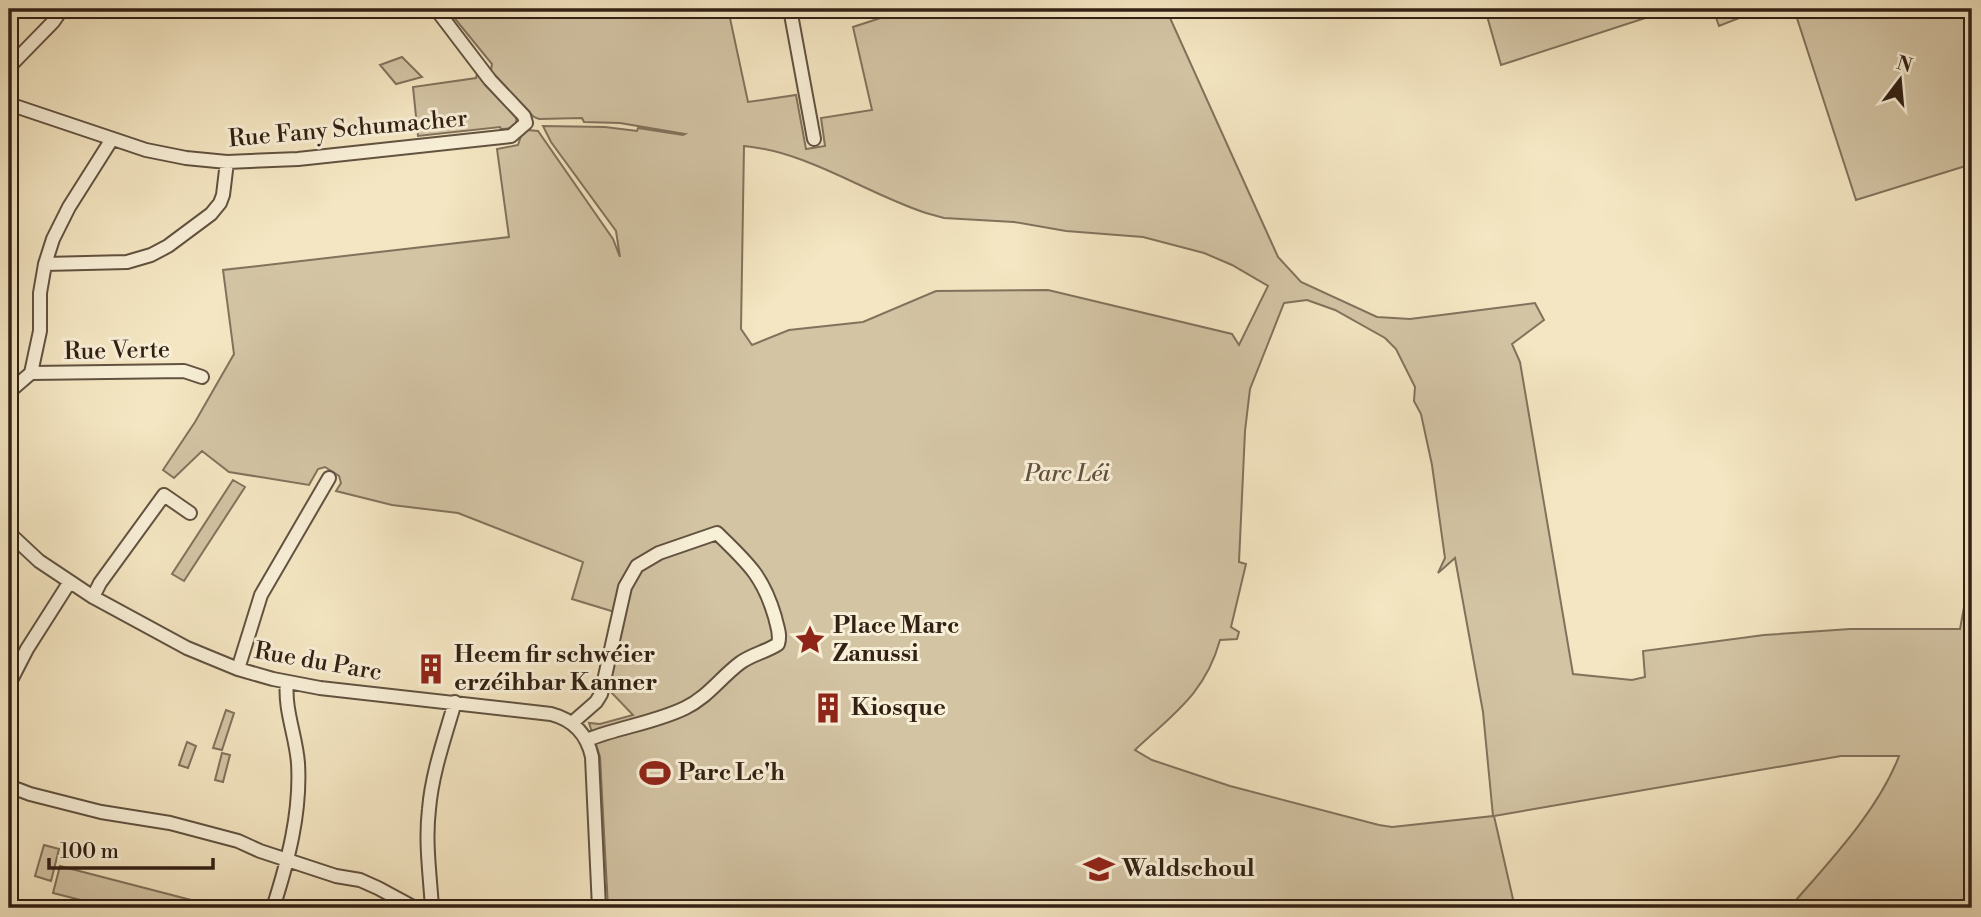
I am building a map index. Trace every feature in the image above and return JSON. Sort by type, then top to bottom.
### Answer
[{"type":"street","points":[[9,67],[53,22],[62,9]]},
{"type":"street","name":"Rue Fany Schumacher","points":[[9,104],[111,139],[186,158],[227,162],[285,160],[511,135],[526,124],[524,116],[490,80],[436,9]]},
{"type":"street","points":[[790,9],[814,139]]},
{"type":"street","points":[[9,392],[31,373],[40,331],[40,293],[45,264],[59,225],[111,139]]},
{"type":"street","points":[[45,264],[127,262],[151,255],[168,246],[211,214],[220,204],[227,162]]},
{"type":"street","name":"Rue Verte","points":[[31,373],[184,370],[202,377]]},
{"type":"street","points":[[238,669],[261,595],[329,478]]},
{"type":"street","points":[[93,597],[100,583],[164,495],[190,513]]},
{"type":"street","name":"Rue du Parc","points":[[9,533],[68,583],[187,648],[238,669],[320,688],[551,714],[572,723]]},
{"type":"street","points":[[587,740],[688,707],[717,687],[738,664],[754,653],[778,644],[780,636],[767,592],[760,579],[717,533],[659,552],[637,566],[625,587],[601,694],[596,702],[572,723],[587,740],[592,757],[600,908]]},
{"type":"street","points":[[9,684],[27,649],[68,583]]},
{"type":"street","points":[[273,908],[296,821],[296,738],[285,697],[287,682]]},
{"type":"street","points":[[432,908],[429,810],[433,782],[454,702]]},
{"type":"street","points":[[9,786],[101,812],[193,829],[238,841],[260,852],[336,876],[360,880],[415,908]]},
{"type":"green space","name":"Parc Léi","points":[[447,9],[728,9],[748,102],[796,95],[806,149],[825,146],[821,118],[872,110],[853,27],[908,9],[1166,9],[1278,257],[1301,282],[1377,317],[1410,319],[1535,303],[1544,320],[1512,344],[1520,362],[1573,674],[1632,680],[1645,677],[1643,651],[1764,635],[1850,629],[1960,629],[1967,591],[1972,591],[1972,908],[1789,908],[1865,816],[1899,756],[1841,756],[1494,816],[1515,908],[608,908],[600,757],[589,723],[600,724],[633,715],[608,689],[618,613],[572,599],[583,562],[458,513],[392,505],[336,491],[341,483],[339,476],[325,467],[318,469],[309,485],[229,472],[202,451],[174,478],[163,470],[195,422],[234,354],[223,270],[509,237],[497,149],[518,145],[527,130],[538,131],[613,239],[620,257],[616,231],[551,142],[543,126],[605,127],[637,131],[638,128],[685,134],[620,123],[584,122],[582,118],[539,119],[490,76],[492,64]],"holes":[[[744,146],[791,156],[903,205],[944,218],[1014,222],[1066,231],[1143,237],[1204,253],[1232,265],[1268,286],[1239,345],[1232,334],[1048,290],[936,291],[863,322],[789,330],[752,345],[741,329]],[[1307,300],[1335,310],[1385,338],[1396,349],[1415,387],[1414,401],[1421,414],[1432,465],[1445,558],[1438,573],[1455,558],[1483,712],[1493,816],[1392,827],[1379,825],[1230,786],[1152,760],[1135,750],[1175,714],[1197,689],[1214,659],[1220,640],[1237,639],[1239,632],[1231,627],[1246,564],[1239,562],[1245,431],[1250,389],[1284,303]]]},
{"type":"green space","points":[[1485,9],[1673,9],[1501,65]]},
{"type":"green space","points":[[1713,9],[1762,9],[1719,26]]},
{"type":"green space","points":[[1794,9],[1972,9],[1972,164],[1856,200]]},
{"type":"green space","points":[[402,57],[422,77],[396,84],[380,65]]},
{"type":"green space","points":[[477,74],[516,114],[514,126],[418,136],[413,87],[476,78]]},
{"type":"green space","points":[[233,480],[245,487],[184,581],[172,574]]},
{"type":"green space","points":[[226,710],[234,713],[222,750],[213,748]]},
{"type":"green space","points":[[187,742],[196,746],[188,768],[179,765]]},
{"type":"green space","points":[[222,753],[230,755],[223,782],[215,780]]},
{"type":"green space","points":[[44,845],[59,849],[51,881],[35,876]]},
{"type":"green space","points":[[60,866],[195,901],[193,908],[112,908],[53,893]]},
{"type":"place","name":"Place Marc Zanussi","points":[[810,640]]},
{"type":"place","name":"Heem fir schwéier erzéihbar Kanner","points":[[431,669]]},
{"type":"place","name":"Kiosque","points":[[828,708]]},
{"type":"place","name":"Parc Le'h","points":[[655,773]]},
{"type":"place","name":"Waldschoul","points":[[1099,869]]}]
